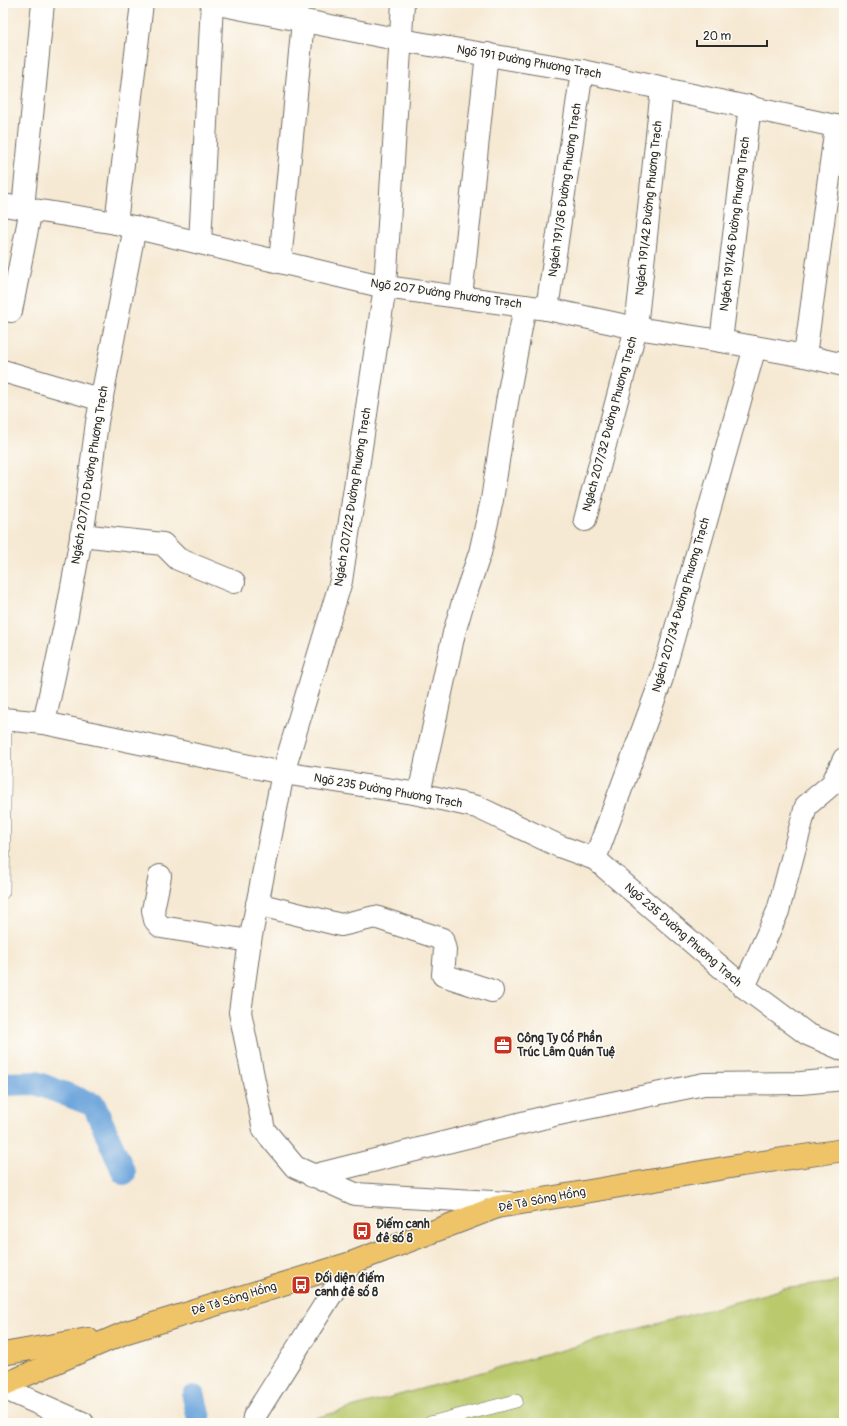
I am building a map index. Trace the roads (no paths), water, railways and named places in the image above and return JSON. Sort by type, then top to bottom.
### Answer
[{"type":"main road","name":"Đê Tả Sông Hồng","points":[[3,1386],[127,1332],[351,1262],[497,1207],[742,1165],[844,1150]]},
{"type":"main road","points":[[3,1354],[127,1332]]},
{"type":"street","points":[[11,312],[19,207],[43,3]]},
{"type":"street","name":"Ngách 207/10 Đường Phương Trạch","points":[[44,723],[66,620],[102,400],[125,225],[142,3]]},
{"type":"street","points":[[200,243],[213,3]]},
{"type":"street","name":"Ngõ 191 Đường Phương Trạch","points":[[213,3],[401,40],[582,71],[662,89],[750,106],[840,127]]},
{"type":"street","name":"Ngách 207/22 Đường Phương Trạch","points":[[403,3],[385,287],[341,581],[283,773],[250,941],[240,1012],[264,1130],[295,1167],[312,1176],[355,1194],[514,1204]]},
{"type":"street","points":[[280,262],[303,20]]},
{"type":"street","points":[[461,297],[487,54]]},
{"type":"street","name":"Ngách 191/36 Đường Phương Trạch","points":[[547,309],[582,71]]},
{"type":"street","name":"Ngách 191/42 Đường Phương Trạch","points":[[636,328],[662,89]]},
{"type":"street","name":"Ngách 191/46 Đường Phương Trạch","points":[[721,341],[750,106]]},
{"type":"street","points":[[805,356],[840,127]]},
{"type":"street","name":"Ngõ 207 Đường Phương Trạch","points":[[19,207],[125,225],[385,287],[547,309],[636,328],[805,356],[844,366]]},
{"type":"street","points":[[419,794],[454,633],[480,554],[492,500],[506,402],[525,306]]},
{"type":"street","name":"Ngách 207/32 Đường Phương Trạch","points":[[585,520],[636,328]]},
{"type":"street","name":"Ngách 207/34 Đường Phương Trạch","points":[[595,859],[662,678],[755,347]]},
{"type":"street","points":[[3,371],[102,400]]},
{"type":"street","points":[[81,535],[163,544],[178,559],[234,582]]},
{"type":"street","name":"Ngõ 235 Đường Phương Trạch","points":[[4,719],[44,723],[283,773],[419,794],[477,807],[559,846],[595,859],[744,987],[807,1034],[844,1050]]},
{"type":"street","points":[[744,987],[778,911],[806,806],[832,784],[844,759]]},
{"type":"street","points":[[160,876],[152,910],[155,920],[161,927],[250,941]]},
{"type":"street","points":[[257,904],[340,925],[375,917],[442,939],[445,950],[443,975],[492,991]]},
{"type":"street","points":[[312,1176],[554,1115],[704,1084],[801,1083],[844,1079]]},
{"type":"street","points":[[253,1423],[254,1417],[351,1262]]},
{"type":"street","points":[[3,1386],[83,1423]]},
{"type":"lane","points":[[3,892],[4,719]]},
{"type":"lane","points":[[430,1423],[516,1401]]},
{"type":"waterway","points":[[3,1084],[36,1083],[94,1105],[124,1173]]},
{"type":"waterway","points":[[194,1397],[200,1423]]},
{"type":"place","name":"Công Ty Cổ Phần Trúc Lâm Quán Tuệ","points":[[503,1045]]},
{"type":"place","name":"Điếm canh đê số 8","points":[[362,1231]]},
{"type":"place","name":"Đối diện điếm canh đê số 8","points":[[301,1285]]}]
